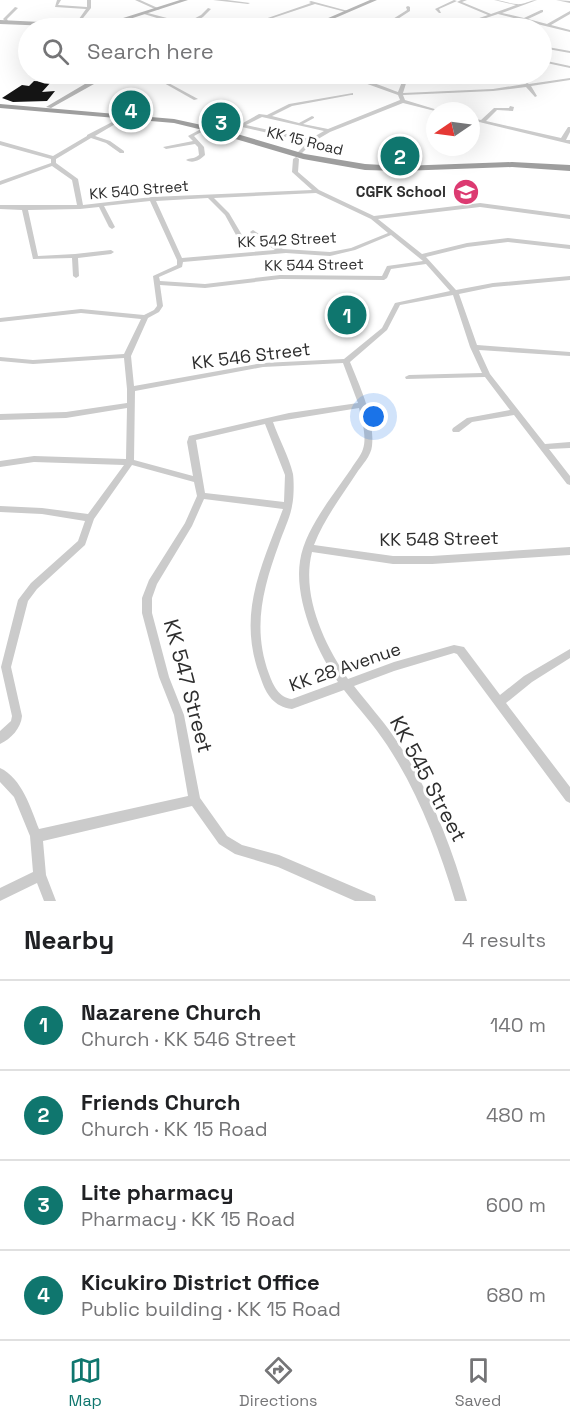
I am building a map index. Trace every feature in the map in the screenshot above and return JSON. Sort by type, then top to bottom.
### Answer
[{"type":"highway","points":[[0,108],[49,107],[69,113]]},
{"type":"highway","name":"KK 15 Road","points":[[0,108],[174,121],[227,134],[297,157]]},
{"type":"highway","name":"KK 15 Road","points":[[69,113],[174,124],[297,157],[375,170],[570,170]]},
{"type":"main road","points":[[130,18],[185,0]]},
{"type":"main road","points":[[330,18],[374,0]]},
{"type":"main road","points":[[49,107],[89,84]]},
{"type":"street","points":[[59,0],[56,6],[89,8]]},
{"type":"street","points":[[82,18],[89,8],[89,0]]},
{"type":"street","points":[[137,0],[158,9]]},
{"type":"street","points":[[215,0],[248,3]]},
{"type":"street","points":[[305,0],[346,11]]},
{"type":"street","points":[[440,12],[437,9],[455,1],[465,0]]},
{"type":"street","points":[[496,0],[519,5]]},
{"type":"street","points":[[482,18],[535,0]]},
{"type":"street","points":[[558,0],[570,2]]},
{"type":"street","points":[[455,1],[491,15]]},
{"type":"street","points":[[270,18],[314,3]]},
{"type":"street","points":[[397,18],[409,10],[408,7]]},
{"type":"street","points":[[4,22],[15,8]]},
{"type":"street","points":[[198,18],[209,9]]},
{"type":"street","points":[[528,18],[542,11]]},
{"type":"street","points":[[552,23],[570,12]]},
{"type":"street","points":[[145,13],[162,18]]},
{"type":"street","points":[[499,13],[517,18]]},
{"type":"street","points":[[552,27],[570,31]]},
{"type":"street","points":[[552,49],[570,52]]},
{"type":"street","points":[[552,64],[570,67],[567,79],[552,81]]},
{"type":"street","points":[[171,84],[196,99]]},
{"type":"street","points":[[375,84],[400,93],[472,92],[527,84],[534,96]]},
{"type":"street","points":[[403,101],[400,93],[404,84]]},
{"type":"street","points":[[268,116],[291,105],[351,94]]},
{"type":"street","points":[[426,107],[403,101],[328,131],[311,141],[297,157],[295,172],[317,191],[373,218],[428,262],[456,294],[474,347],[487,375],[570,482]]},
{"type":"street","points":[[488,108],[511,110],[512,107]]},
{"type":"street","points":[[482,122],[496,109]]},
{"type":"street","points":[[227,134],[261,116],[301,123],[328,131]]},
{"type":"street","points":[[301,123],[312,117]]},
{"type":"street","points":[[0,183],[53,161],[89,136],[120,119]]},
{"type":"street","points":[[482,122],[570,142]]},
{"type":"street","points":[[244,126],[311,141]]},
{"type":"street","points":[[562,140],[570,128]]},
{"type":"street","points":[[189,160],[196,160],[202,155],[201,147],[191,134],[203,130]]},
{"type":"street","points":[[89,136],[108,142],[122,152]]},
{"type":"street","name":"KK 540 Street","points":[[0,142],[53,161],[75,179],[80,207],[152,199],[317,191]]},
{"type":"street","points":[[166,147],[197,142]]},
{"type":"street","points":[[210,197],[227,214],[239,236]]},
{"type":"street","points":[[0,739],[16,723],[17,716],[6,667],[23,600],[34,586],[82,543],[90,518],[130,462],[131,389],[127,356],[145,317],[160,306],[156,276],[178,268],[180,260],[152,199]]},
{"type":"street","points":[[101,205],[112,227]]},
{"type":"street","points":[[373,218],[480,205],[570,217]]},
{"type":"street","points":[[0,207],[80,207]]},
{"type":"street","points":[[25,208],[35,258],[111,252]]},
{"type":"street","points":[[253,232],[282,251]]},
{"type":"street","name":"KK 542 Street","points":[[180,260],[282,251],[330,254],[353,249],[392,233]]},
{"type":"street","points":[[422,256],[466,245],[508,240],[570,247]]},
{"type":"street","points":[[75,256],[76,276]]},
{"type":"street","name":"KK 544 Street","points":[[157,283],[205,286],[280,277],[384,278],[389,267],[428,262]]},
{"type":"street","points":[[346,361],[385,328],[397,304],[493,285],[570,278]]},
{"type":"street","points":[[0,320],[81,311],[145,317]]},
{"type":"street","points":[[474,347],[570,354]]},
{"type":"street","points":[[0,359],[33,362],[127,356]]},
{"type":"street","name":"KK 546 Street","points":[[131,389],[263,365],[346,361]]},
{"type":"street","name":"KK 545 Street","points":[[346,361],[362,405],[368,447],[345,486],[318,524],[309,548],[304,576],[309,602],[322,644],[346,684],[393,744],[446,851],[461,901]]},
{"type":"street","points":[[409,377],[487,375]]},
{"type":"street","points":[[0,417],[66,415],[130,405]]},
{"type":"street","points":[[268,421],[289,475],[288,506],[201,496],[192,438],[268,421],[362,405]]},
{"type":"street","points":[[456,430],[470,420],[515,412]]},
{"type":"street","points":[[542,447],[570,445]]},
{"type":"street","points":[[0,464],[34,459],[130,462],[198,480]]},
{"type":"street","name":"KK 547 Street","points":[[201,496],[189,524],[152,583],[147,598],[147,613],[164,677],[179,715],[195,800],[223,840],[239,850],[279,861],[370,901]]},
{"type":"street","name":"KK 28 Avenue","points":[[288,506],[253,615],[256,651],[264,677],[271,692],[278,700],[285,704],[321,695],[346,684],[454,649],[464,653],[524,738],[570,797]]},
{"type":"street","points":[[0,509],[42,511],[90,518]]},
{"type":"street","name":"KK 548 Street","points":[[309,548],[393,560],[432,560],[570,551]]},
{"type":"street","points":[[500,702],[528,679],[570,653]]},
{"type":"street","points":[[0,774],[18,793],[36,836],[40,875],[50,901]]},
{"type":"street","points":[[36,836],[195,800]]},
{"type":"street","points":[[0,895],[40,875]]},
{"type":"building","points":[[49,84],[42,92],[55,91],[47,101],[13,102],[2,98],[22,85]]},
{"type":"place","name":"Kicukiro District Office","points":[[131,110]]},
{"type":"place","name":"Lite pharmacy","points":[[221,122]]},
{"type":"place","name":"Friends Church","points":[[400,156]]},
{"type":"place","name":"CGFK School","points":[[466,192]]},
{"type":"place","name":"Nazarene Church","points":[[347,315]]}]
